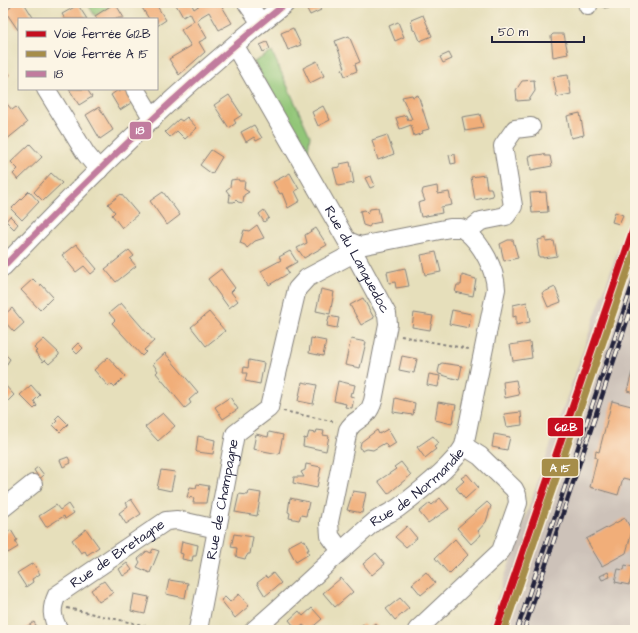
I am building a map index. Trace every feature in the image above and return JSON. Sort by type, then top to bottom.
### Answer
[{"type":"street","points":[[247,3],[260,23]]},
{"type":"street","points":[[3,267],[98,170],[260,23],[286,3]]},
{"type":"street","name":"Rue du Languedoc","points":[[236,46],[351,247],[387,314],[386,333],[371,408],[368,414],[350,426]]},
{"type":"street","points":[[47,90],[86,154],[98,170]]},
{"type":"street","points":[[136,90],[153,119]]},
{"type":"street","points":[[269,408],[297,289],[307,278],[356,245],[368,245],[450,228],[461,228],[467,232],[481,221],[506,216],[513,206],[503,146],[515,129],[531,127]]},
{"type":"street","name":"Rue de Normandie","points":[[254,630],[375,521],[402,505],[455,460],[464,446],[496,298],[496,282],[481,249],[467,232]]},
{"type":"street","name":"Rue de Champagne","points":[[198,630],[235,434],[269,408]]},
{"type":"street","points":[[341,551],[330,536],[329,527],[350,426]]},
{"type":"street","points":[[417,630],[501,551],[518,503],[517,495],[514,489],[480,456],[464,446]]},
{"type":"street","points":[[3,508],[33,484]]},
{"type":"street","name":"Rue de Bretagne","points":[[52,605],[57,594],[166,522],[177,520],[217,529]]},
{"type":"street","points":[[52,605],[53,621],[59,630]]},
{"type":"path","points":[[386,333],[484,352]]},
{"type":"path","points":[[269,408],[334,421],[350,426]]},
{"type":"path","points":[[52,605],[164,630]]},
{"type":"shaded area","points":[[635,200],[635,630],[486,630],[496,602]]},
{"type":"green space","points":[[87,3],[115,3],[95,16]]},
{"type":"green space","points":[[272,52],[310,136],[307,158],[254,62]]},
{"type":"building","points":[[8,3],[24,3],[33,18],[18,18],[18,30],[5,11],[11,7]]},
{"type":"building","points":[[115,3],[124,18],[96,18],[95,16]]},
{"type":"building","points":[[142,3],[155,3],[166,20],[158,25],[158,18],[148,18],[141,6],[143,5]]},
{"type":"building","points":[[175,3],[191,3],[194,9],[203,3],[220,3],[232,23],[219,30],[209,12],[199,18],[197,21],[207,38],[199,42],[205,52],[179,75],[169,59],[191,46],[181,30],[194,21],[190,13],[183,17]]},
{"type":"building","points":[[314,3],[315,5],[318,3],[321,10],[310,15],[307,9],[310,7],[309,4]]},
{"type":"building","points":[[604,3],[631,3],[631,4],[604,8]]},
{"type":"building","points":[[78,5],[86,18],[64,18],[62,14]]},
{"type":"building","points":[[423,15],[432,36],[420,41],[416,31],[413,30],[411,20]]},
{"type":"building","points":[[398,22],[404,37],[395,41],[389,26]]},
{"type":"building","points":[[293,28],[301,45],[288,50],[281,33]]},
{"type":"building","points":[[553,34],[564,34],[568,54],[553,57],[551,36]]},
{"type":"building","points":[[349,36],[360,62],[355,64],[357,71],[345,76],[342,69],[345,68],[335,41]]},
{"type":"building","points":[[267,42],[270,49],[263,52],[260,45]]},
{"type":"building","points":[[449,53],[452,59],[443,63],[440,57]]},
{"type":"building","points":[[317,61],[324,76],[310,83],[303,68]]},
{"type":"building","points":[[3,64],[10,75],[3,80]]},
{"type":"building","points":[[568,75],[571,94],[557,97],[553,77]]},
{"type":"building","points":[[534,80],[535,91],[529,100],[517,101],[516,90],[522,81]]},
{"type":"building","points":[[70,90],[88,90],[92,97],[79,105]]},
{"type":"building","points":[[118,90],[119,92],[128,90],[134,101],[120,110],[111,95]]},
{"type":"building","points":[[229,95],[242,115],[234,120],[236,123],[229,128],[214,105]]},
{"type":"building","points":[[412,95],[413,97],[418,95],[429,129],[414,136],[411,125],[400,129],[396,118],[406,115],[408,120],[412,119],[402,97]]},
{"type":"building","points":[[7,104],[12,110],[16,107],[27,123],[6,140],[3,136],[3,116],[5,115],[3,107]]},
{"type":"building","points":[[323,106],[330,120],[318,126],[312,112]]},
{"type":"building","points":[[99,107],[113,130],[100,139],[86,115]]},
{"type":"building","points":[[580,113],[584,135],[571,138],[567,116]]},
{"type":"building","points":[[480,114],[483,128],[465,131],[462,117]]},
{"type":"building","points":[[187,117],[197,128],[185,139],[177,131],[170,137],[165,132],[179,119],[182,121]]},
{"type":"building","points":[[254,125],[262,138],[256,141],[254,137],[246,142],[241,132]]},
{"type":"building","points":[[387,135],[394,154],[378,160],[372,140]]},
{"type":"building","points":[[30,144],[42,157],[18,180],[13,174],[18,169],[11,162]]},
{"type":"building","points":[[211,150],[222,157],[212,174],[200,165]]},
{"type":"building","points":[[455,154],[456,163],[451,164],[449,155]]},
{"type":"building","points":[[544,154],[545,156],[550,156],[552,166],[531,170],[529,156]]},
{"type":"building","points":[[350,162],[354,183],[338,186],[333,168],[340,167],[340,164]]},
{"type":"building","points":[[51,173],[62,183],[43,201],[34,192]]},
{"type":"building","points":[[290,173],[299,189],[295,191],[300,201],[288,208],[282,193],[280,194],[273,182]]},
{"type":"building","points":[[485,175],[487,188],[491,188],[493,196],[475,200],[471,177]]},
{"type":"building","points":[[371,176],[375,186],[370,188],[365,178]]},
{"type":"building","points":[[238,179],[239,181],[245,181],[244,189],[249,192],[244,195],[243,203],[236,200],[234,202],[229,202],[230,195],[226,190],[230,187],[231,180]]},
{"type":"building","points":[[437,186],[438,194],[449,192],[452,205],[441,207],[442,213],[421,217],[418,203],[425,201],[422,193],[423,189]]},
{"type":"building","points":[[29,191],[39,202],[22,220],[11,209]]},
{"type":"building","points":[[163,192],[180,215],[167,225],[150,201]]},
{"type":"building","points":[[546,192],[548,212],[532,213],[530,193]]},
{"type":"building","points":[[121,194],[138,214],[122,228],[112,215],[115,212],[108,204]]},
{"type":"building","points":[[378,208],[381,222],[371,224],[369,227],[363,225],[360,211],[365,210],[368,213],[370,209]]},
{"type":"building","points":[[264,210],[269,218],[264,222],[259,214]]},
{"type":"building","points":[[615,212],[623,215],[619,224],[612,222]]},
{"type":"building","points":[[10,216],[18,224],[14,229],[6,221]]},
{"type":"building","points":[[257,225],[264,238],[255,241],[247,248],[245,245],[240,243],[244,230],[249,231]]},
{"type":"building","points":[[316,228],[327,245],[304,258],[297,248],[307,243],[305,235]]},
{"type":"building","points":[[546,238],[546,242],[554,241],[557,256],[543,258],[539,257],[537,244],[539,244],[538,240]]},
{"type":"building","points":[[508,240],[513,240],[518,258],[504,261],[500,244]]},
{"type":"building","points":[[76,244],[97,269],[91,274],[84,266],[76,272],[62,255]]},
{"type":"building","points":[[129,250],[134,256],[130,259],[136,266],[116,282],[105,269]]},
{"type":"building","points":[[290,251],[297,262],[286,268],[289,273],[269,285],[261,271],[281,260],[279,257]]},
{"type":"building","points":[[436,252],[441,272],[425,275],[421,255]]},
{"type":"building","points":[[405,268],[409,286],[396,288],[395,282],[389,283],[387,272]]},
{"type":"building","points":[[221,269],[235,288],[231,292],[238,301],[229,308],[208,279]]},
{"type":"building","points":[[462,275],[476,279],[473,296],[455,292],[457,285],[461,285]]},
{"type":"building","points":[[33,279],[40,286],[41,284],[53,297],[40,310],[21,290]]},
{"type":"building","points":[[555,287],[561,302],[548,307],[542,293]]},
{"type":"building","points":[[321,289],[334,292],[330,314],[316,311]]},
{"type":"building","points":[[363,298],[374,318],[361,325],[350,305]]},
{"type":"building","points":[[527,302],[530,322],[516,325],[516,316],[513,317],[513,305]]},
{"type":"building","points":[[121,303],[154,341],[144,350],[146,352],[142,356],[112,323],[115,320],[109,313]]},
{"type":"building","points":[[12,308],[24,323],[14,332],[3,320],[3,316]]},
{"type":"building","points":[[452,310],[471,314],[469,328],[449,324]]},
{"type":"building","points":[[209,312],[225,331],[206,346],[191,327]]},
{"type":"building","points":[[414,313],[433,316],[430,330],[412,327]]},
{"type":"building","points":[[329,316],[339,318],[337,328],[327,326]]},
{"type":"building","points":[[311,338],[326,341],[323,356],[309,353]]},
{"type":"building","points":[[44,339],[59,353],[59,355],[49,364],[45,360],[43,362],[35,352],[37,351],[34,348]]},
{"type":"building","points":[[351,339],[366,342],[360,368],[345,365]]},
{"type":"building","points":[[530,342],[532,358],[513,361],[510,345]]},
{"type":"building","points":[[78,343],[83,348],[77,354],[72,349]]},
{"type":"building","points":[[3,352],[10,359],[3,370]]},
{"type":"building","points":[[165,353],[198,392],[189,400],[191,403],[185,408],[156,373],[158,371],[153,364]]},
{"type":"building","points":[[402,356],[417,359],[414,373],[399,370]]},
{"type":"building","points":[[108,357],[125,376],[114,387],[111,384],[108,386],[94,370]]},
{"type":"building","points":[[249,360],[264,363],[260,384],[245,381],[247,373],[243,373],[244,367],[248,368]]},
{"type":"building","points":[[440,364],[462,366],[459,380],[439,374]]},
{"type":"building","points":[[632,372],[635,373],[635,393],[627,391]]},
{"type":"building","points":[[429,374],[440,376],[438,387],[427,385]]},
{"type":"building","points":[[516,380],[519,395],[505,398],[503,382]]},
{"type":"building","points":[[338,381],[355,385],[353,393],[351,392],[350,396],[354,397],[352,408],[345,407],[346,404],[334,401]]},
{"type":"building","points":[[302,382],[317,385],[313,404],[298,401]]},
{"type":"building","points":[[3,383],[14,395],[3,406]]},
{"type":"building","points":[[31,385],[40,395],[34,401],[37,406],[34,409],[20,395]]},
{"type":"building","points":[[230,397],[238,409],[223,419],[215,407]]},
{"type":"building","points":[[395,398],[415,403],[413,415],[393,412]]},
{"type":"building","points":[[612,401],[635,407],[635,481],[623,478],[618,495],[590,487],[597,458],[595,457],[596,451],[599,452]]},
{"type":"building","points":[[438,402],[456,405],[452,424],[435,420]]},
{"type":"building","points":[[521,412],[522,425],[507,427],[504,414]]},
{"type":"building","points":[[163,413],[175,426],[158,441],[145,427]]},
{"type":"building","points":[[59,415],[68,424],[60,432],[53,425],[57,421],[55,419]]},
{"type":"building","points":[[388,429],[396,443],[388,448],[385,443],[373,450],[367,449],[362,451],[360,447],[361,442],[377,430],[379,434]]},
{"type":"building","points":[[317,430],[324,431],[323,435],[329,436],[326,451],[303,446],[304,438],[307,439],[309,432],[316,433]]},
{"type":"building","points":[[269,432],[283,435],[279,454],[253,449],[256,434],[268,437]]},
{"type":"building","points":[[494,434],[510,437],[507,450],[492,447]]},
{"type":"building","points":[[198,436],[215,440],[213,454],[196,451]]},
{"type":"building","points":[[433,436],[439,443],[434,447],[436,449],[425,458],[417,447]]},
{"type":"building","points":[[68,457],[71,463],[63,467],[60,460]]},
{"type":"building","points":[[401,462],[411,475],[388,494],[378,481],[396,469],[394,467]]},
{"type":"building","points":[[306,464],[321,467],[317,488],[293,483],[294,477],[304,477],[301,472],[305,470]]},
{"type":"building","points":[[38,467],[44,475],[36,482],[33,477],[37,475],[34,470]]},
{"type":"building","points":[[161,470],[175,472],[171,491],[157,488]]},
{"type":"building","points":[[467,474],[478,487],[465,499],[456,488],[464,481],[461,478]]},
{"type":"building","points":[[197,484],[209,486],[206,503],[193,503],[194,498],[187,497],[190,487],[196,488]]},
{"type":"building","points":[[249,491],[261,493],[257,516],[235,512],[239,494],[248,495]]},
{"type":"building","points":[[353,491],[366,493],[362,513],[347,510]]},
{"type":"building","points":[[290,498],[309,502],[306,516],[301,515],[299,520],[289,518],[290,513],[288,512]]},
{"type":"building","points":[[440,498],[449,509],[428,523],[419,512],[430,503],[432,505]]},
{"type":"building","points":[[131,499],[141,514],[126,524],[119,513],[128,506],[126,503]]},
{"type":"building","points":[[487,502],[491,506],[486,522],[478,531],[481,535],[471,544],[457,528]]},
{"type":"building","points":[[68,504],[74,513],[65,519],[64,516],[46,527],[39,516],[56,505],[60,510]]},
{"type":"building","points":[[625,518],[632,531],[626,553],[602,566],[586,539]]},
{"type":"building","points":[[407,526],[417,538],[406,547],[395,537]]},
{"type":"building","points":[[86,529],[99,547],[87,555],[85,551],[81,553],[72,540]]},
{"type":"building","points":[[11,530],[17,540],[15,541],[18,547],[8,553],[5,548],[3,549],[3,535]]},
{"type":"building","points":[[234,534],[253,537],[250,554],[248,554],[245,559],[237,557],[237,548],[231,547]]},
{"type":"building","points":[[302,539],[303,541],[305,540],[309,554],[296,562],[289,549],[289,546]]},
{"type":"building","points":[[455,539],[468,555],[449,574],[435,558]]},
{"type":"building","points":[[182,541],[198,545],[196,556],[193,556],[192,561],[182,559],[183,554],[180,553]]},
{"type":"building","points":[[153,549],[159,551],[150,573],[137,567],[140,562],[138,559],[147,551],[151,553]]},
{"type":"building","points":[[376,553],[385,564],[372,575],[363,564]]},
{"type":"building","points":[[33,563],[40,574],[32,579],[33,582],[26,587],[17,573]]},
{"type":"building","points":[[127,563],[132,570],[123,576],[119,569]]},
{"type":"building","points":[[625,565],[634,567],[629,585],[615,582],[618,569],[624,570]]},
{"type":"building","points":[[426,572],[435,583],[421,595],[412,584]]},
{"type":"building","points":[[608,572],[610,577],[602,580],[600,576]]},
{"type":"building","points":[[273,573],[281,583],[265,596],[257,583]]},
{"type":"building","points":[[341,578],[353,592],[335,607],[323,593]]},
{"type":"building","points":[[169,580],[188,583],[185,598],[166,594]]},
{"type":"building","points":[[104,581],[113,593],[99,602],[91,590]]},
{"type":"building","points":[[134,594],[149,597],[145,614],[131,611]]},
{"type":"building","points":[[239,594],[249,606],[235,618],[221,600],[225,597],[230,602]]},
{"type":"building","points":[[400,598],[409,608],[395,620],[386,609]]},
{"type":"building","points":[[312,608],[322,619],[309,630],[303,625],[297,630],[289,620],[299,611],[303,616]]},
{"type":"building","points":[[34,622],[38,630],[22,630]]},
{"type":"building","points":[[375,623],[381,630],[356,630],[363,624],[367,629]]},
{"type":"building","points":[[88,625],[105,628],[105,630],[87,630]]},
{"type":"railway","points":[[517,630],[635,277]]},
{"type":"railway","points":[[524,630],[635,297]]},
{"type":"rail line","name":"612B","points":[[496,630],[635,224]]},
{"type":"transit line","name":"18","points":[[3,267],[140,130],[212,65],[286,3]]},
{"type":"transit line","points":[[504,630],[635,249]]}]
